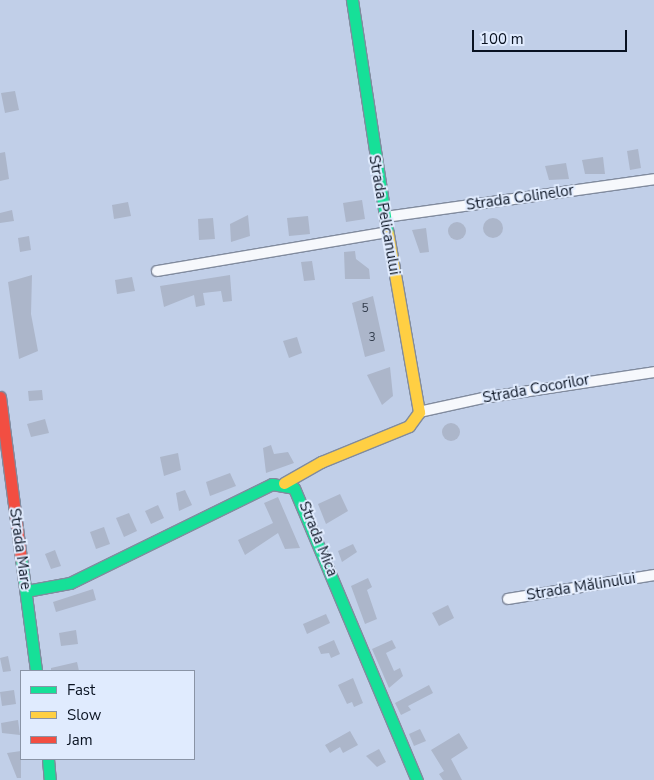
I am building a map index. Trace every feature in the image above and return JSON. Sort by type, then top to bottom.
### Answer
[{"type":"street","name":"Strada Pelicanului","points":[[352,0],[387,232],[419,412]]},
{"type":"street","name":"Strada Colinelor","points":[[385,217],[654,179]]},
{"type":"street","points":[[157,271],[387,232]]},
{"type":"street","name":"Strada Cocorilor","points":[[419,412],[493,396],[654,372]]},
{"type":"street","name":"Strada Mare","points":[[0,397],[36,670]]},
{"type":"street","points":[[26,591],[70,584],[272,484],[284,483],[321,462],[409,426],[419,412]]},
{"type":"street","name":"Strada Mica","points":[[284,483],[302,498],[417,780]]},
{"type":"street","name":"Strada Mălinului","points":[[508,599],[654,575]]},
{"type":"street","points":[[48,760],[50,780]]},
{"type":"building","points":[[15,91],[19,110],[5,113],[1,93]]},
{"type":"building","points":[[638,149],[641,168],[630,170],[627,151]]},
{"type":"building","points":[[5,152],[9,179],[0,181],[0,153]]},
{"type":"building","points":[[603,157],[605,174],[585,174],[582,160]]},
{"type":"building","points":[[566,163],[569,179],[549,180],[545,166]]},
{"type":"building","points":[[362,200],[365,219],[346,222],[343,203]]},
{"type":"building","points":[[128,202],[131,216],[114,219],[112,205]]},
{"type":"building","points":[[12,210],[14,221],[0,223],[0,213]]},
{"type":"building","points":[[248,215],[250,236],[231,242],[230,224]]},
{"type":"building","points":[[308,216],[310,234],[289,236],[287,218]]},
{"type":"building","points":[[213,218],[215,239],[199,240],[198,219]]},
{"type":"building","points":[[493,218],[500,221],[503,228],[500,235],[493,238],[486,235],[483,228],[486,221]]},
{"type":"building","points":[[453,222],[461,222],[466,227],[464,238],[453,240],[448,235],[448,227]]},
{"type":"building","points":[[426,228],[429,252],[420,253],[412,230]]},
{"type":"building","points":[[29,236],[31,250],[20,252],[18,238]]},
{"type":"building","points":[[355,251],[356,259],[369,269],[370,279],[345,279],[344,252]]},
{"type":"building","points":[[312,261],[315,280],[304,281],[301,262]]},
{"type":"building","points":[[32,275],[31,314],[38,351],[19,359],[8,282]]},
{"type":"building","points":[[230,275],[232,301],[223,302],[221,291],[203,293],[205,305],[196,307],[194,295],[164,307],[160,286]]},
{"type":"building","points":[[132,277],[135,291],[117,294],[115,280]]},
{"type":"building","points":[[373,296],[385,351],[365,357],[352,303]]},
{"type":"building","points":[[297,337],[302,353],[289,358],[283,341]]},
{"type":"building","points":[[390,367],[393,396],[382,405],[367,375]]},
{"type":"building","points":[[42,390],[43,400],[29,401],[28,391]]},
{"type":"building","points":[[45,419],[49,433],[31,437],[27,424]]},
{"type":"building","points":[[451,423],[457,426],[460,432],[457,438],[451,441],[445,438],[442,432],[445,426]]},
{"type":"building","points":[[271,445],[274,454],[288,452],[294,463],[266,473],[263,448]]},
{"type":"building","points":[[178,453],[181,470],[164,476],[160,457]]},
{"type":"building","points":[[230,473],[236,486],[210,496],[206,482]]},
{"type":"building","points":[[185,490],[192,505],[179,511],[176,493]]},
{"type":"building","points":[[340,494],[348,511],[326,524],[318,504]]},
{"type":"building","points":[[278,497],[300,548],[285,549],[278,533],[245,555],[238,540],[273,523],[264,503]]},
{"type":"building","points":[[158,505],[164,518],[151,524],[145,511]]},
{"type":"building","points":[[129,513],[137,531],[124,537],[116,518]]},
{"type":"building","points":[[104,527],[110,544],[96,549],[90,532]]},
{"type":"building","points":[[353,544],[357,552],[342,562],[338,551]]},
{"type":"building","points":[[55,550],[61,566],[51,569],[45,554]]},
{"type":"building","points":[[368,578],[372,587],[367,590],[377,619],[365,624],[351,586]]},
{"type":"building","points":[[93,589],[96,600],[56,612],[53,602]]},
{"type":"building","points":[[448,605],[454,618],[439,626],[432,613]]},
{"type":"building","points":[[326,614],[330,623],[307,634],[303,624]]},
{"type":"building","points":[[76,630],[78,644],[61,646],[59,633]]},
{"type":"building","points":[[334,640],[340,654],[331,658],[329,653],[321,654],[318,647]]},
{"type":"building","points":[[392,640],[396,648],[386,653],[394,671],[400,668],[403,676],[389,688],[372,649]]},
{"type":"building","points":[[8,656],[11,671],[3,672],[0,658]]},
{"type":"building","points":[[77,662],[79,670],[51,670],[51,668]]},
{"type":"building","points":[[353,678],[363,703],[354,707],[352,702],[347,704],[338,685]]},
{"type":"building","points":[[429,685],[433,693],[408,706],[411,710],[401,715],[395,703]]},
{"type":"building","points":[[14,690],[16,704],[2,706],[0,692]]},
{"type":"building","points":[[18,720],[20,735],[2,733],[1,723]]},
{"type":"building","points":[[420,729],[426,741],[414,746],[409,734]]},
{"type":"building","points":[[350,731],[358,745],[343,753],[340,747],[330,753],[325,745]]},
{"type":"building","points":[[459,733],[468,748],[451,759],[462,780],[443,780],[439,774],[444,771],[431,750]]},
{"type":"building","points":[[379,749],[386,762],[377,767],[366,756]]},
{"type":"building","points":[[20,751],[21,778],[17,778],[7,753]]},
{"type":"traffic: fast","points":[[352,0],[388,234]]},
{"type":"traffic: fast","points":[[26,591],[70,583],[272,484],[294,488],[417,780]]},
{"type":"traffic: fast","points":[[21,558],[36,670]]},
{"type":"traffic: fast","points":[[48,760],[50,780]]},
{"type":"traffic: slow","points":[[284,483],[321,462],[409,426],[419,412],[388,234]]},
{"type":"traffic: jam","points":[[0,397],[21,558]]}]
